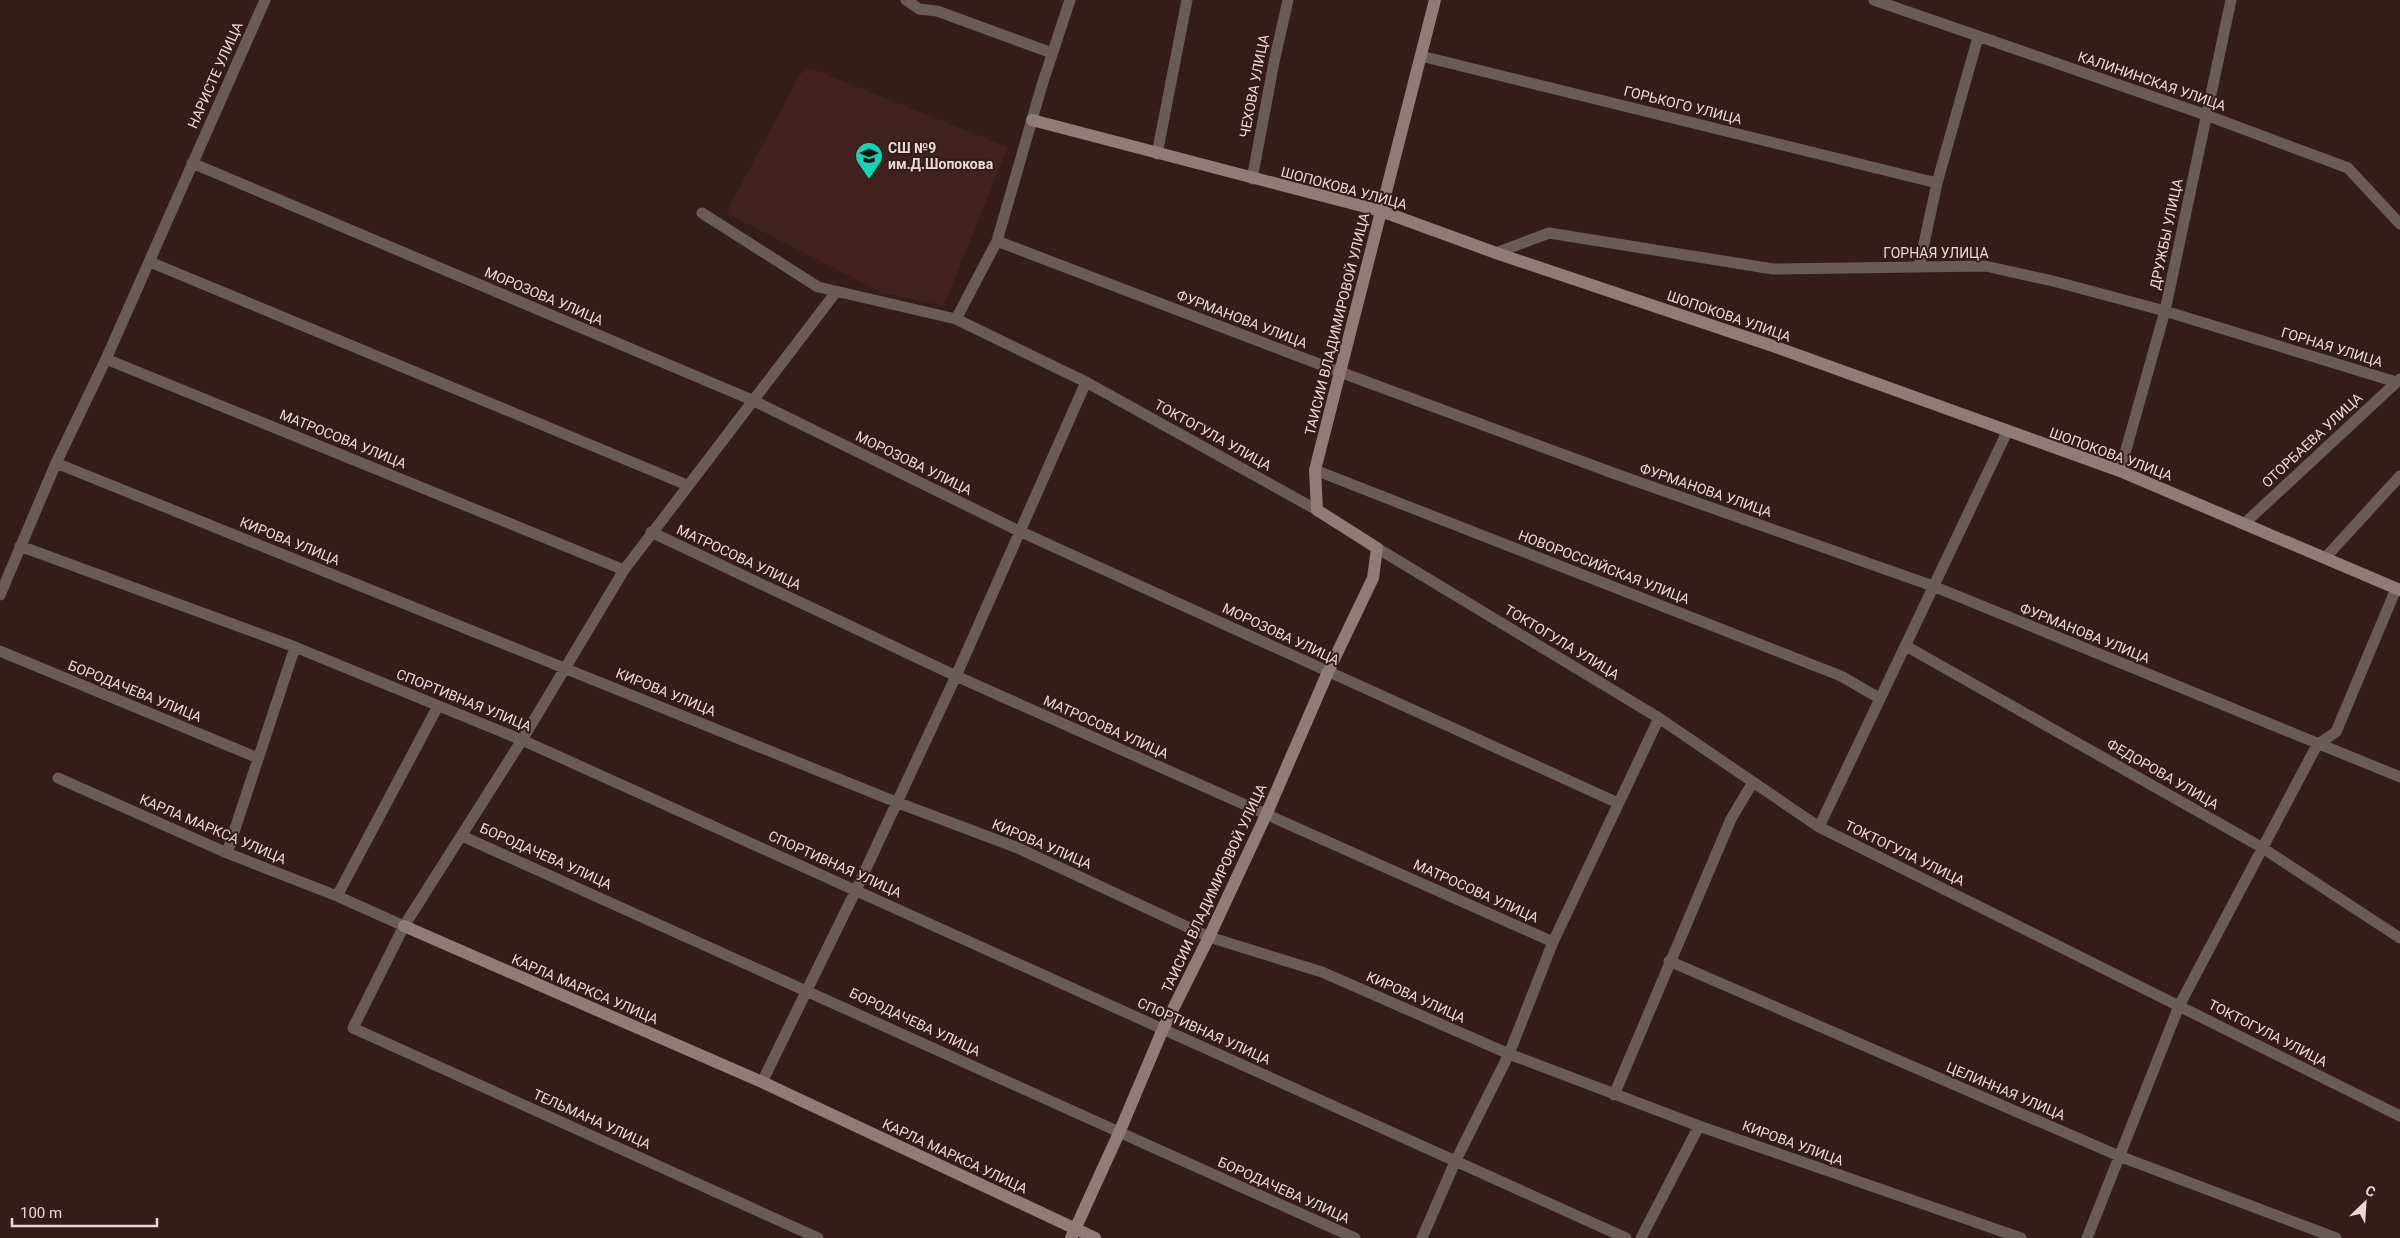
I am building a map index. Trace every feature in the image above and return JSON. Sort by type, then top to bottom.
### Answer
[{"type":"street","name":"НАРИСТЕ УЛИЦА","points":[[0,595],[56,463],[150,262],[265,0]]},
{"type":"street","points":[[906,0],[918,9],[937,11],[1052,54]]},
{"type":"street","points":[[956,319],[997,241],[1042,85],[1070,0]]},
{"type":"street","points":[[1157,154],[1187,0]]},
{"type":"street","name":"ЧЕХОВА УЛИЦА","points":[[1252,179],[1274,62],[1288,0]]},
{"type":"street","name":"ТАИСИИ ВЛАДИМИРОВОЙ УЛИЦА","points":[[1318,510],[1315,470],[1435,0]]},
{"type":"street","name":"КАЛИНИНСКАЯ УЛИЦА","points":[[1874,0],[2206,115],[2348,168],[2400,224]]},
{"type":"street","name":"ДРУЖБЫ УЛИЦА","points":[[2120,471],[2165,312],[2231,0]]},
{"type":"street","points":[[1920,267],[1938,183],[1978,37]]},
{"type":"street","name":"ГОРЬКОГО УЛИЦА","points":[[1421,56],[1938,183]]},
{"type":"street","name":"ШОПОКОВА УЛИЦА","points":[[1032,120],[1252,179],[1381,211],[1496,253],[1767,344],[2007,432],[2120,471],[2398,590]]},
{"type":"street","name":"МОРОЗОВА УЛИЦА","points":[[192,163],[752,400],[1018,531],[1618,803]]},
{"type":"street","name":"ТОКТОГУЛА УЛИЦА","points":[[702,213],[818,287],[956,319],[1086,382],[1318,510],[1377,548],[1659,718],[1819,827],[2400,1116]]},
{"type":"street","name":"ГОРНАЯ УЛИЦА","points":[[1496,253],[1549,234],[1773,269],[1985,266],[2053,281],[2398,380]]},
{"type":"street","name":"ФУРМАНОВА УЛИЦА","points":[[997,241],[1340,372],[1613,473],[1933,586],[2317,745],[2400,777]]},
{"type":"street","points":[[150,262],[687,484]]},
{"type":"street","points":[[404,926],[567,668],[624,570],[687,484],[836,292]]},
{"type":"street","name":"МАТРОСОВА УЛИЦА","points":[[106,359],[624,570]]},
{"type":"street","name":"ОТОРБАЕВА УЛИЦА","points":[[2245,523],[2398,380]]},
{"type":"street","points":[[762,1082],[856,890],[956,676],[1018,531],[1086,382]]},
{"type":"street","points":[[1819,827],[2007,432]]},
{"type":"street","name":"КИРОВА УЛИЦА","points":[[56,463],[896,802],[1018,848],[1209,937],[1322,972],[1509,1054],[1614,1095],[2021,1238]]},
{"type":"street","name":"НОВОРОССИЙСКАЯ УЛИЦА","points":[[1315,470],[1841,676],[1879,698]]},
{"type":"street","points":[[2325,558],[2400,476]]},
{"type":"street","name":"МАТРОСОВА УЛИЦА","points":[[652,532],[956,676],[1553,942]]},
{"type":"street","name":"СПОРТИВНАЯ УЛИЦА","points":[[20,546],[295,647],[522,740],[1626,1238]]},
{"type":"street","name":"ТАИСИИ ВЛАДИМИРОВОЙ УЛИЦА","points":[[1073,1234],[1120,1133],[1163,1029],[1209,937],[1266,815],[1328,672],[1372,578],[1377,548]]},
{"type":"street","points":[[2087,1238],[2179,1006],[2261,847],[2317,745],[2336,732],[2398,590]]},
{"type":"street","name":"ФЕДОРОВА УЛИЦА","points":[[1906,646],[2261,847],[2400,938]]},
{"type":"street","points":[[227,854],[295,647]]},
{"type":"street","name":"БОРОДАЧЕВА УЛИЦА","points":[[0,651],[258,758]]},
{"type":"street","points":[[337,896],[438,706]]},
{"type":"street","points":[[1422,1238],[1455,1162],[1509,1054],[1553,942],[1659,718]]},
{"type":"street","name":"КАРЛА МАРКСА УЛИЦА","points":[[58,778],[227,854],[337,896],[762,1082],[1073,1234],[1095,1238]]},
{"type":"street","points":[[1614,1095],[1669,961],[1731,819],[1753,782]]},
{"type":"street","name":"БОРОДАЧЕВА УЛИЦА","points":[[462,836],[808,989],[1120,1133],[1355,1238]]},
{"type":"street","name":"ТЕЛЬМАНА УЛИЦА","points":[[404,926],[353,1028],[818,1238]]},
{"type":"street","name":"ЦЕЛИННАЯ УЛИЦА","points":[[1669,961],[2119,1156],[2336,1238]]},
{"type":"street","points":[[1641,1238],[1699,1126]]},
{"type":"shaded area","name":"СШ №9 им.Д.Шопокова","points":[[810,68],[1008,147],[944,306],[883,293],[726,213],[800,74]]},
{"type":"place","name":"СШ №9 им.Д.Шопокова","points":[[869,180]]}]
